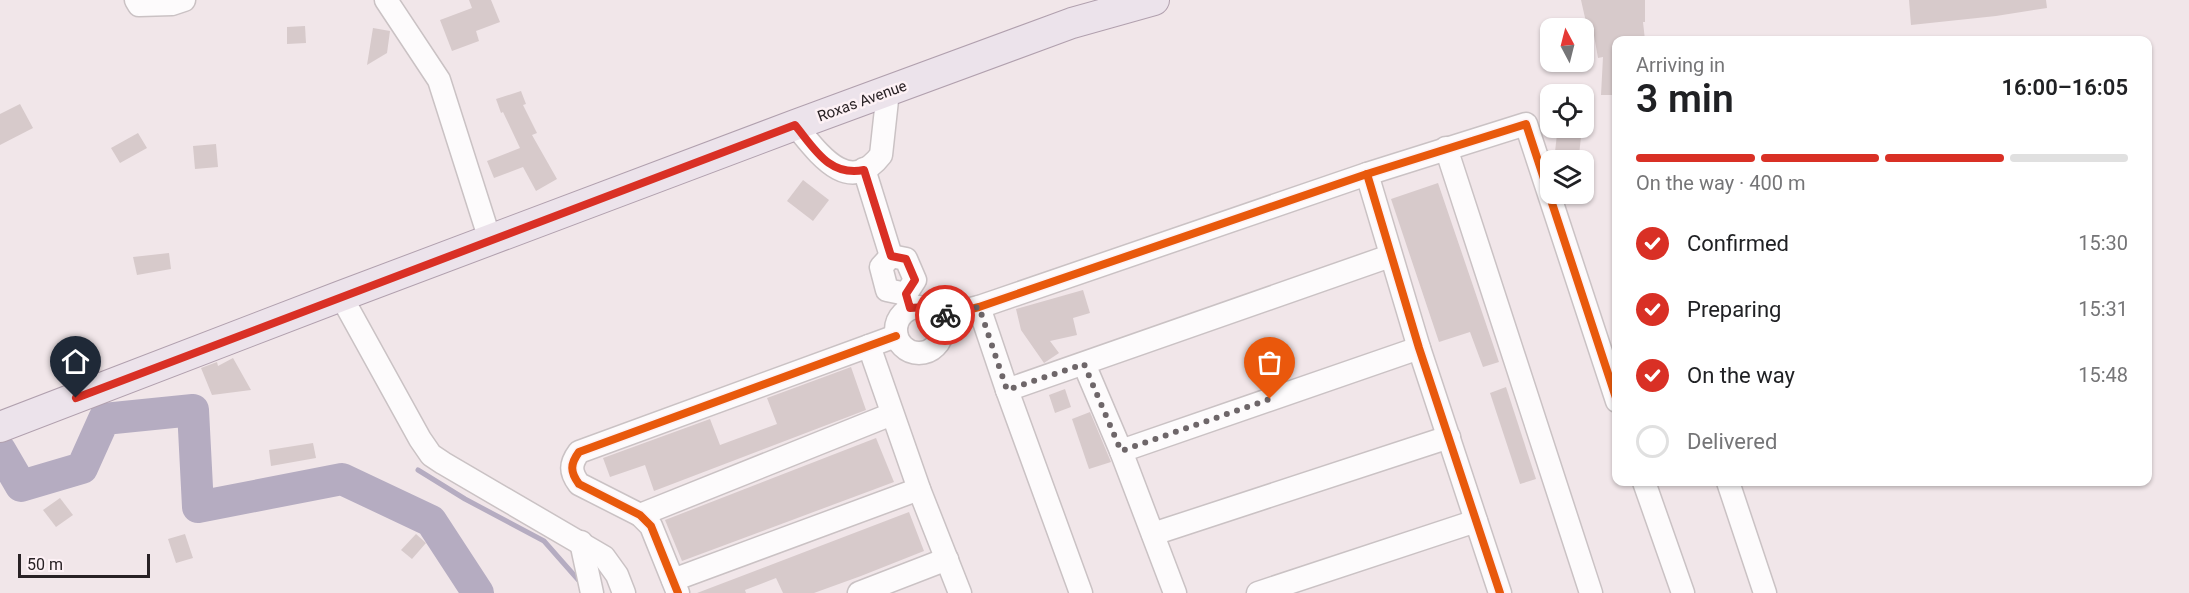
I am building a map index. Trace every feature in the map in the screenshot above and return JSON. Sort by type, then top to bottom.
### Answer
[{"type":"main road","name":"Roxas Avenue","points":[[5,425],[795,125],[1072,23],[1154,0]]},
{"type":"street","points":[[136,0],[139,5],[172,4],[184,0]]},
{"type":"street","points":[[386,0],[439,80],[490,240]]},
{"type":"street","points":[[795,125],[824,160],[840,170],[852,172],[864,170],[877,161],[881,155],[888,91]]},
{"type":"street","points":[[939,316],[979,307],[1367,174],[1526,124],[1612,386]]},
{"type":"street","points":[[1446,148],[1591,593]]},
{"type":"street","points":[[864,170],[891,256],[881,267],[887,290],[926,307],[939,316],[943,324],[941,340],[929,351],[913,352],[906,349],[896,336],[898,320],[908,301]]},
{"type":"street","points":[[1367,174],[1419,348],[1500,593]]},
{"type":"street","points":[[1007,390],[1390,256]]},
{"type":"street","points":[[341,296],[431,455],[604,557],[617,575],[624,593]]},
{"type":"street","points":[[979,307],[1081,593]]},
{"type":"street","points":[[896,336],[579,452],[574,458],[573,476],[579,484],[640,515],[651,526],[676,587],[919,489]]},
{"type":"street","points":[[869,346],[919,489],[960,593]]},
{"type":"street","points":[[1121,451],[1419,348]]},
{"type":"street","points":[[1084,364],[1121,451],[1175,593]]},
{"type":"street","points":[[640,515],[892,414]]},
{"type":"street","points":[[1153,534],[1449,437]]},
{"type":"street","points":[[1645,486],[1683,593]]},
{"type":"street","points":[[1729,486],[1765,593]]},
{"type":"street","points":[[1258,593],[1476,521]]},
{"type":"street","points":[[581,542],[592,593]]},
{"type":"street","points":[[859,593],[947,559]]},
{"type":"building","points":[[469,0],[491,0],[500,22],[476,31],[479,41],[452,51],[440,20],[472,8]]},
{"type":"building","points":[[1581,0],[1645,0],[1645,36],[1612,36],[1612,95],[1601,95],[1603,57],[1598,58],[1594,18],[1585,18]]},
{"type":"building","points":[[1909,0],[2046,0],[2047,8],[1911,25]]},
{"type":"building","points":[[305,26],[306,43],[287,44],[287,27]]},
{"type":"building","points":[[373,28],[390,31],[387,53],[367,65]]},
{"type":"building","points":[[521,91],[526,104],[523,105],[537,133],[532,135],[557,179],[536,191],[523,167],[494,178],[487,161],[520,148],[496,99]]},
{"type":"building","points":[[20,104],[33,128],[0,145],[0,114]]},
{"type":"building","points":[[138,133],[147,148],[120,163],[111,148]]},
{"type":"building","points":[[1557,138],[1581,138],[1580,150],[1555,150]]},
{"type":"building","points":[[216,144],[218,167],[195,169],[193,146]]},
{"type":"building","points":[[803,180],[829,200],[813,221],[787,201]]},
{"type":"building","points":[[1438,183],[1499,362],[1483,367],[1470,332],[1439,342],[1391,199]]},
{"type":"building","points":[[169,253],[171,269],[137,275],[133,257]]},
{"type":"building","points":[[1083,290],[1090,313],[1073,318],[1077,335],[1050,341],[1059,353],[1044,363],[1021,330],[1016,309]]},
{"type":"building","points":[[233,358],[251,390],[212,395],[201,368],[217,362],[218,366]]},
{"type":"building","points":[[851,367],[866,410],[654,491],[645,465],[610,477],[603,458],[710,419],[720,445],[777,424],[767,398]]},
{"type":"building","points":[[1506,387],[1536,479],[1520,484],[1490,393]]},
{"type":"building","points":[[1065,389],[1071,407],[1055,413],[1049,395]]},
{"type":"building","points":[[1090,412],[1111,462],[1089,469],[1072,419]]},
{"type":"building","points":[[876,438],[894,482],[682,561],[665,520]]},
{"type":"building","points":[[313,443],[316,458],[271,466],[269,450]]},
{"type":"building","points":[[60,498],[73,515],[56,527],[43,510]]},
{"type":"building","points":[[909,512],[924,551],[861,576],[814,593],[783,593],[776,578],[745,590],[746,593],[697,593]]},
{"type":"building","points":[[185,534],[193,558],[176,563],[168,539]]},
{"type":"building","points":[[416,534],[426,543],[412,559],[401,550]]},
{"type":"waterway","points":[[0,450],[21,486],[82,468],[104,419],[193,410],[198,507],[342,479],[431,521],[478,593]]},
{"type":"waterway","points":[[418,470],[465,499],[544,541],[581,583]]},
{"type":"cycle path","points":[[939,317],[979,307],[1367,174],[1526,124],[1612,386]]},
{"type":"cycle path","points":[[1367,174],[1419,348],[1500,593]]},
{"type":"cycle path","points":[[678,593],[651,526],[640,515],[579,484],[572,468],[579,452],[896,336]]},
{"type":"way so far","points":[[945,315],[979,307],[1007,390],[1084,364],[1121,451],[1270,399]]},
{"type":"route","points":[[76,398],[795,125],[824,160],[840,170],[852,172],[864,170],[891,256],[906,259],[915,280],[906,294],[910,308],[926,307],[939,316],[945,315]]}]
